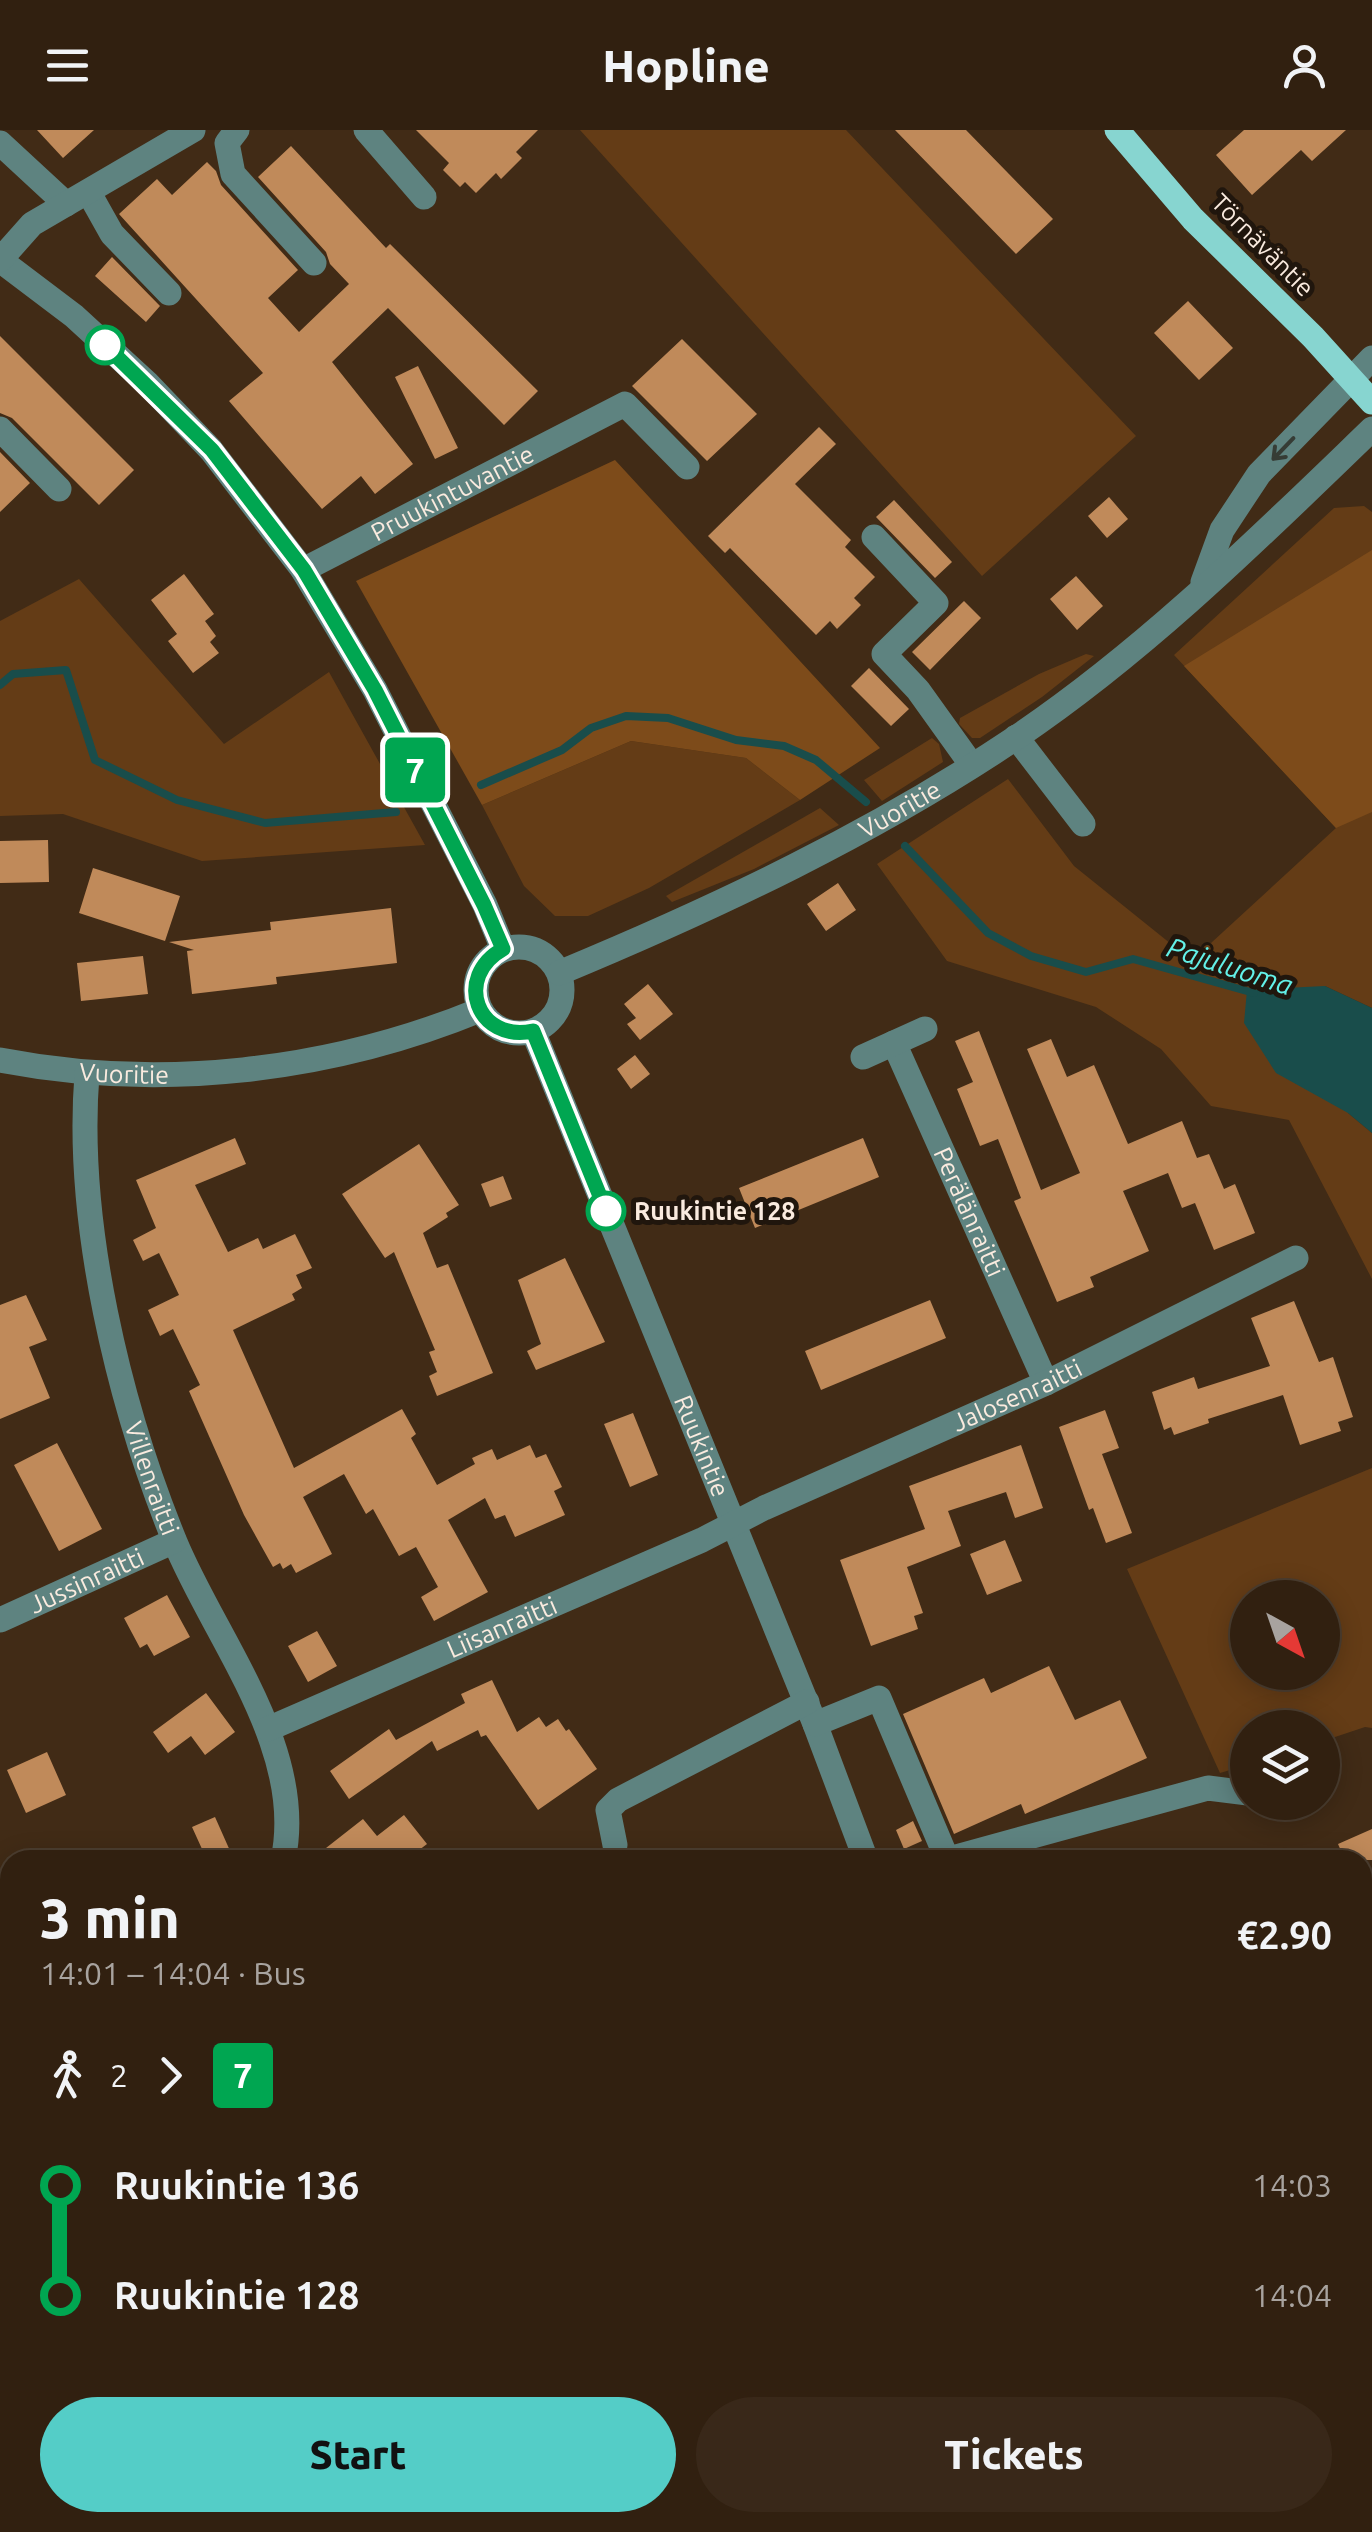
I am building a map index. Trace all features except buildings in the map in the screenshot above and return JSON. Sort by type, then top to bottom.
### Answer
[{"type":"main road","name":"Törnäväntie","points":[[1116,130],[1193,219],[1313,337],[1371,401]]},
{"type":"street","points":[[192,130],[32,224],[0,260],[74,316],[147,383],[212,450],[304,570],[375,690],[503,949]]},
{"type":"street","points":[[237,130],[227,143],[233,174],[314,264]]},
{"type":"street","points":[[366,130],[424,197]]},
{"type":"street","points":[[0,143],[77,198],[168,293]]},
{"type":"street","name":"Vuoritie","points":[[1201,587],[1222,530],[1259,474],[1372,358]]},
{"type":"street","name":"Pruukintuvantie","points":[[304,570],[625,404],[687,468]]},
{"type":"street","points":[[0,429],[60,490]]},
{"type":"street","name":"Vuoritie","points":[[559,974],[806,862],[1016,738],[1126,653],[1372,429]]},
{"type":"street","points":[[874,537],[936,603],[884,654],[918,690],[971,764]]},
{"type":"street","points":[[1016,738],[1084,824]]},
{"type":"street","points":[[516,946],[542,952],[559,974],[562,987],[555,1014],[533,1031],[508,1032],[497,1028],[480,1010],[476,981],[490,956],[503,949],[516,946]]},
{"type":"street","name":"Vuoritie","points":[[0,1060],[87,1074],[235,1073],[373,1047],[480,1010]]},
{"type":"street","points":[[862,1057],[925,1029]]},
{"type":"street","name":"Ruukintie","points":[[533,1031],[811,1713],[862,1850]]},
{"type":"street","name":"Perälänraitti","points":[[894,1043],[1046,1383]]},
{"type":"street","name":"Villenraitti","points":[[87,1074],[84,1104],[88,1194],[106,1314],[136,1428],[174,1541],[268,1729],[284,1796],[285,1850]]},
{"type":"street","name":"Jalosenraitti","points":[[732,1524],[1046,1383],[1296,1258]]},
{"type":"street","name":"Liisanraitti","points":[[268,1729],[732,1524]]},
{"type":"street","name":"Jussinraitti","points":[[0,1620],[174,1541]]},
{"type":"street","points":[[615,1845],[608,1810],[618,1800],[811,1713],[879,1698],[942,1850]]},
{"type":"street","points":[[982,1850],[1208,1788],[1230,1791]]},
{"type":"shaded area","points":[[580,130],[846,130],[1136,436],[982,576]]},
{"type":"shaded area","points":[[615,460],[880,748],[800,800],[746,758],[631,741],[482,805],[356,581]]},
{"type":"shaded area","points":[[1364,506],[1372,512],[1372,1008],[1325,986],[1348,1113],[1372,1133],[1372,1279],[1289,1120],[1211,1106],[1161,1049],[1096,1007],[947,961],[877,864],[1008,779],[1074,866],[1186,956],[1211,943],[1336,828],[1174,655],[1334,508]]},
{"type":"shaded area","points":[[1372,550],[1372,812],[1336,828],[1184,666]]},
{"type":"shaded area","points":[[79,579],[224,744],[329,672],[425,845],[202,861],[63,814],[0,816],[0,621]]},
{"type":"shaded area","points":[[1086,654],[1094,656],[980,738],[972,738],[959,724],[960,718],[1039,674]]},
{"type":"shaded area","points":[[932,738],[939,744],[943,762],[882,801],[864,780]]},
{"type":"shaded area","points":[[631,741],[746,758],[800,800],[649,888],[588,916],[555,916],[524,886],[482,805]]},
{"type":"shaded area","points":[[820,808],[839,825],[754,869],[672,902],[666,896]]},
{"type":"shaded area","points":[[1372,1468],[1372,1728],[1340,1735],[1340,1710],[1230,1710],[1230,1770],[1220,1773],[1127,1569]]},
{"type":"water","points":[[1325,986],[1372,1008],[1372,1133],[1348,1113],[1276,1073],[1244,1023],[1247,990]]},
{"type":"waterway","name":"Pajuluoma","points":[[0,685],[13,674],[66,670],[95,760],[177,800],[265,823],[396,812]]},
{"type":"waterway","name":"Pajuluoma","points":[[481,785],[562,750],[591,728],[626,716],[668,718],[736,740],[784,746],[816,760],[866,802]]},
{"type":"waterway","name":"Pajuluoma","points":[[905,846],[988,933],[1031,956],[1086,972],[1133,959],[1254,993]]},
{"type":"bus line","name":"7","points":[[105,345],[212,450],[304,570],[375,690],[503,949],[481,967],[475,996],[480,1010],[497,1028],[508,1032],[533,1031],[606,1211]]},
{"type":"place","name":"Ruukintie 128","points":[[606,1211]]}]
